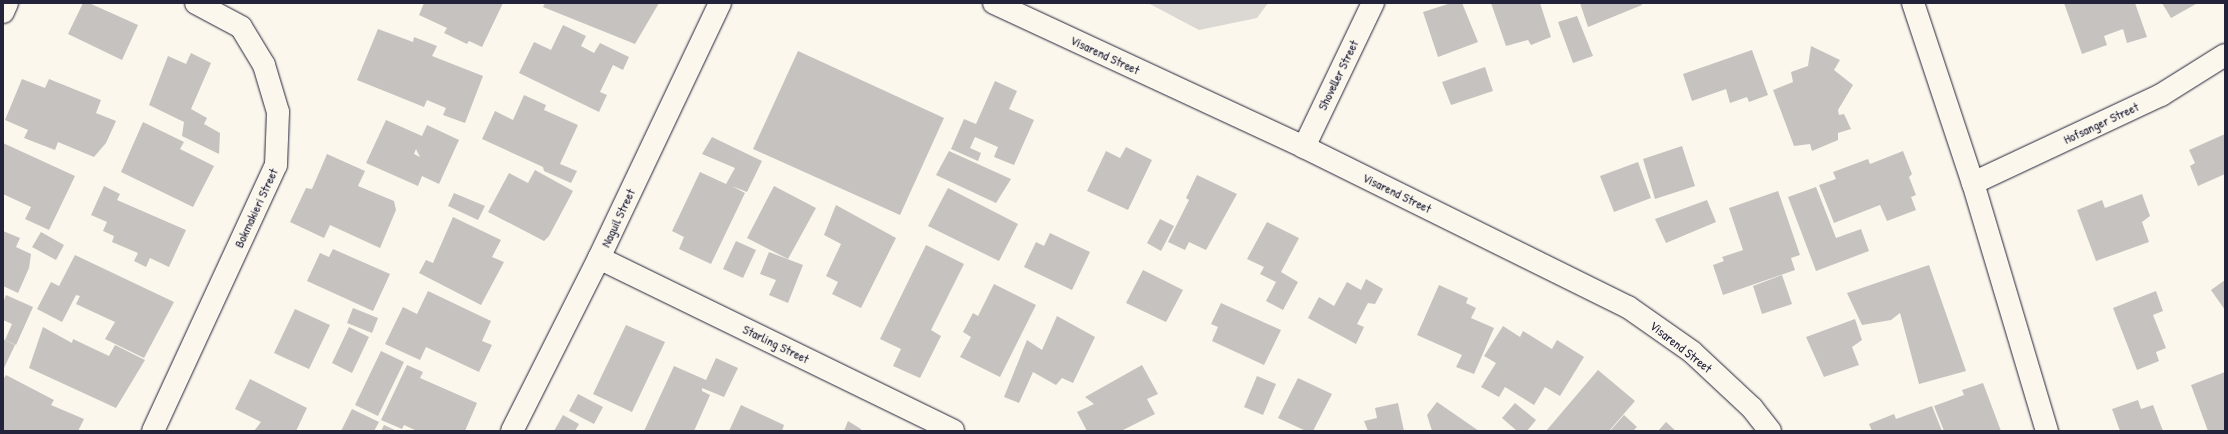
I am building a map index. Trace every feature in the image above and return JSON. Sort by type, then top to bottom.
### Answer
[{"type":"street","points":[[3,12],[7,3]]},
{"type":"street","name":"Bokmakieri Street","points":[[153,431],[276,165],[278,112],[264,64],[241,27],[196,3]]},
{"type":"street","name":"Naguil Street","points":[[512,431],[599,258],[720,3]]},
{"type":"street","name":"Visarend Street","points":[[994,3],[1304,147],[1628,307],[1692,352],[1752,408],[1770,431]]},
{"type":"street","name":"Shoveller Street","points":[[1304,147],[1373,3]]},
{"type":"street","points":[[1913,3],[1973,183],[2047,431]]},
{"type":"street","name":"Hofsanger Street","points":[[1973,183],[2161,95],[2225,55]]},
{"type":"street","name":"Starling Street","points":[[599,258],[953,431]]},
{"type":"shaded area","points":[[1148,3],[1268,3],[1257,18],[1199,30]]},
{"type":"building","points":[[83,3],[89,3],[138,25],[122,60],[68,34]]},
{"type":"building","points":[[424,3],[503,3],[482,47],[469,41],[467,44],[444,33],[447,28],[419,15]]},
{"type":"building","points":[[545,3],[659,3],[635,44],[543,7]]},
{"type":"building","points":[[1451,3],[1462,3],[1478,42],[1438,57],[1423,12]]},
{"type":"building","points":[[1491,3],[1540,3],[1551,37],[1531,45],[1528,40],[1506,46]]},
{"type":"building","points":[[1580,3],[1641,3],[1642,5],[1588,27]]},
{"type":"building","points":[[2064,3],[2135,3],[2147,37],[2127,43],[2123,29],[2104,36],[2107,45],[2082,54]]},
{"type":"building","points":[[2162,3],[2195,3],[2196,4],[2171,18]]},
{"type":"building","points":[[1577,16],[1593,56],[1573,63],[1558,22]]},
{"type":"building","points":[[563,25],[586,36],[581,46],[594,53],[600,43],[629,57],[623,70],[613,65],[600,92],[607,95],[599,112],[519,73],[534,42],[551,50]]},
{"type":"building","points":[[378,29],[413,42],[414,37],[437,46],[432,56],[483,76],[465,123],[443,115],[446,108],[427,100],[424,107],[357,80]]},
{"type":"building","points":[[1811,46],[1840,60],[1834,70],[1853,85],[1838,110],[1839,115],[1844,114],[1851,129],[1838,133],[1838,140],[1812,151],[1810,144],[1794,146],[1773,90],[1793,82],[1791,72],[1808,66]]},
{"type":"building","points":[[1752,50],[1768,95],[1749,102],[1747,97],[1730,103],[1726,89],[1692,101],[1683,74]]},
{"type":"building","points":[[798,51],[944,118],[900,215],[753,149]]},
{"type":"building","points":[[191,53],[211,63],[191,109],[207,118],[204,124],[220,133],[219,154],[182,136],[184,122],[149,105],[168,56],[186,64]]},
{"type":"building","points":[[1485,67],[1493,91],[1451,105],[1442,82]]},
{"type":"building","points":[[22,79],[45,88],[49,79],[101,100],[96,113],[116,121],[106,143],[94,157],[58,142],[55,150],[24,138],[28,130],[5,120]]},
{"type":"building","points":[[995,81],[1017,91],[1009,109],[1034,120],[1014,165],[994,157],[998,147],[975,137],[970,148],[981,153],[978,161],[951,149],[964,119],[976,124]]},
{"type":"building","points":[[524,95],[546,105],[544,110],[578,125],[560,164],[577,171],[571,183],[544,171],[543,167],[482,139],[495,111],[513,120]]},
{"type":"building","points":[[386,120],[422,136],[427,125],[459,140],[439,184],[422,176],[418,186],[366,163]],"holes":[[[416,149],[420,157],[414,154]]]},
{"type":"building","points":[[143,122],[184,142],[180,149],[214,166],[193,207],[121,172]]},
{"type":"building","points":[[2225,134],[2225,174],[2198,186],[2190,166],[2195,163],[2189,150]]},
{"type":"building","points":[[712,137],[762,161],[747,192],[732,186],[745,193],[711,264],[679,249],[684,237],[672,231],[700,172],[726,184],[735,168],[702,154]]},
{"type":"building","points":[[3,143],[75,176],[49,230],[25,219],[31,207],[3,194]]},
{"type":"building","points":[[1682,146],[1695,186],[1655,199],[1643,159]]},
{"type":"building","points":[[1126,147],[1152,160],[1128,210],[1087,191],[1106,151],[1120,158]]},
{"type":"building","points":[[949,151],[1011,179],[996,203],[936,175]]},
{"type":"building","points":[[1903,151],[1912,174],[1909,177],[1916,195],[1911,197],[1916,210],[1887,221],[1880,205],[1834,223],[1819,185],[1836,179],[1833,172],[1868,159],[1870,164]]},
{"type":"building","points":[[327,154],[365,171],[358,186],[394,201],[396,210],[380,248],[330,225],[324,238],[290,222],[306,188],[312,189]]},
{"type":"building","points":[[1638,162],[1651,198],[1614,212],[1600,176]]},
{"type":"building","points":[[535,170],[573,191],[549,236],[544,241],[488,212],[509,173],[528,183]]},
{"type":"building","points":[[1197,175],[1237,194],[1206,250],[1189,242],[1185,250],[1168,242],[1189,200],[1186,198]]},
{"type":"building","points":[[104,186],[120,194],[117,200],[186,230],[169,267],[150,258],[146,267],[134,261],[138,253],[112,242],[114,236],[103,231],[107,222],[91,215]]},
{"type":"building","points":[[774,186],[816,208],[788,259],[747,238]]},
{"type":"building","points":[[1816,187],[1836,238],[1861,229],[1869,251],[1816,271],[1788,197]]},
{"type":"building","points":[[948,188],[1018,224],[999,261],[928,226]]},
{"type":"building","points":[[1778,191],[1800,255],[1791,258],[1795,270],[1723,295],[1713,265],[1724,261],[1722,257],[1743,250],[1729,208]]},
{"type":"building","points":[[454,193],[485,206],[478,220],[448,206]]},
{"type":"building","points":[[2142,194],[2150,216],[2142,222],[2149,242],[2096,261],[2077,210],[2102,200],[2105,208]]},
{"type":"building","points":[[1707,200],[1716,222],[1666,243],[1655,219]]},
{"type":"building","points":[[836,205],[896,238],[861,308],[832,294],[838,282],[826,276],[841,244],[824,235]]},
{"type":"building","points":[[453,217],[501,240],[492,257],[504,262],[481,305],[419,273],[426,260],[433,263]]},
{"type":"building","points":[[1160,219],[1174,226],[1161,251],[1147,243]]},
{"type":"building","points":[[1267,222],[1299,238],[1281,272],[1298,282],[1283,310],[1266,301],[1276,282],[1260,274],[1264,267],[1247,259]]},
{"type":"building","points":[[3,231],[20,238],[16,247],[31,254],[29,268],[18,293],[3,286]]},
{"type":"building","points":[[41,232],[64,245],[56,260],[32,247]]},
{"type":"building","points":[[1050,233],[1090,252],[1072,290],[1024,267],[1036,242],[1044,246]]},
{"type":"building","points":[[736,241],[756,250],[743,278],[723,269]]},
{"type":"building","points":[[926,245],[964,264],[931,330],[941,336],[920,378],[893,366],[901,349],[880,339]]},
{"type":"building","points":[[333,249],[390,274],[373,311],[307,281],[320,253],[329,257]]},
{"type":"building","points":[[769,252],[803,265],[788,303],[769,295],[776,280],[760,274]]},
{"type":"building","points":[[75,255],[174,302],[144,358],[105,339],[115,322],[76,304],[80,296],[76,295],[62,322],[37,309],[51,282],[59,286]]},
{"type":"building","points":[[1929,265],[1966,371],[1919,384],[1900,313],[1891,320],[1862,325],[1847,293]]},
{"type":"building","points":[[1143,270],[1183,290],[1166,322],[1126,303]]},
{"type":"building","points":[[1782,275],[1792,304],[1762,314],[1753,286]]},
{"type":"building","points":[[1366,279],[1383,289],[1375,304],[1368,303],[1357,324],[1364,327],[1356,344],[1308,318],[1319,297],[1334,306],[1347,282],[1361,290]]},
{"type":"building","points":[[2225,280],[2225,310],[2211,290]]},
{"type":"building","points":[[994,284],[1036,305],[1000,377],[960,357],[971,337],[963,332],[973,313],[978,316]]},
{"type":"building","points":[[1439,285],[1468,298],[1466,303],[1476,308],[1471,318],[1494,328],[1474,374],[1456,367],[1462,355],[1417,335]]},
{"type":"building","points":[[428,291],[491,321],[482,341],[492,345],[479,372],[426,347],[420,360],[385,344],[403,307],[417,314]]},
{"type":"building","points":[[2156,291],[2163,311],[2153,315],[2166,348],[2156,352],[2159,361],[2137,370],[2113,308]]},
{"type":"building","points":[[6,295],[33,307],[16,345],[5,340],[12,324],[3,320],[3,303]]},
{"type":"building","points":[[1221,303],[1281,330],[1264,365],[1212,341],[1218,327],[1211,324]]},
{"type":"building","points":[[353,308],[378,318],[372,333],[347,323]]},
{"type":"building","points":[[295,309],[330,325],[309,369],[274,353]]},
{"type":"building","points":[[1057,316],[1095,337],[1073,383],[1062,378],[1056,385],[1033,372],[1019,403],[1004,397],[1027,340],[1042,350]]},
{"type":"building","points":[[1855,319],[1862,340],[1852,347],[1859,365],[1824,377],[1806,337]]},
{"type":"building","points":[[626,325],[665,342],[632,412],[593,394]]},
{"type":"building","points":[[1503,326],[1520,337],[1523,331],[1552,349],[1557,340],[1584,357],[1560,396],[1545,387],[1534,405],[1505,387],[1499,397],[1481,387],[1496,363],[1484,356]]},
{"type":"building","points":[[43,327],[72,343],[73,339],[109,356],[115,345],[145,360],[116,408],[29,368]]},
{"type":"building","points":[[349,327],[369,337],[352,373],[332,363]]},
{"type":"building","points":[[3,339],[15,345],[3,370]]},
{"type":"building","points":[[381,351],[404,362],[378,416],[355,405]]},
{"type":"building","points":[[716,358],[738,368],[724,397],[702,388],[702,391],[710,395],[694,431],[644,431],[674,366],[706,380]]},
{"type":"building","points":[[407,365],[423,372],[420,378],[477,403],[465,431],[417,431],[404,425],[402,429],[381,420]]},
{"type":"building","points":[[1142,365],[1158,394],[1147,399],[1155,414],[1121,431],[1087,431],[1077,412],[1094,404],[1085,397]]},
{"type":"building","points":[[1598,370],[1635,401],[1609,431],[1546,431]]},
{"type":"building","points":[[2225,372],[2225,431],[2208,431],[2191,385]]},
{"type":"building","points":[[6,375],[54,400],[51,405],[84,419],[78,431],[3,431],[3,380]]},
{"type":"building","points":[[1257,376],[1276,384],[1263,415],[1244,407]]},
{"type":"building","points":[[1298,378],[1332,394],[1313,431],[1306,431],[1278,418]]},
{"type":"building","points":[[250,379],[307,408],[296,431],[254,431],[261,422],[235,409]]},
{"type":"building","points":[[1983,383],[2001,431],[1944,431],[1934,406],[1964,395],[1962,390]]},
{"type":"building","points":[[578,394],[603,407],[594,424],[569,411]]},
{"type":"building","points":[[2138,400],[2141,409],[2153,405],[2163,431],[2120,431],[2112,409]]},
{"type":"building","points":[[1437,402],[1479,431],[1432,431],[1427,415]]},
{"type":"building","points":[[1398,403],[1404,431],[1368,431],[1364,421],[1377,418],[1375,408]]},
{"type":"building","points":[[1515,403],[1536,420],[1527,431],[1517,431],[1502,418]]},
{"type":"building","points":[[741,405],[784,425],[782,431],[729,431]]},
{"type":"building","points":[[1932,406],[1942,431],[1872,431],[1869,424],[1894,414],[1896,419]]},
{"type":"building","points":[[352,409],[379,422],[374,431],[341,431]]},
{"type":"building","points":[[563,415],[579,424],[575,431],[554,431]]},
{"type":"building","points":[[1624,415],[1637,427],[1633,431],[1610,431]]},
{"type":"building","points":[[848,421],[861,429],[861,431],[844,431]]},
{"type":"building","points":[[1666,422],[1676,431],[1658,431]]},
{"type":"building","points":[[384,425],[397,431],[381,431]]}]
